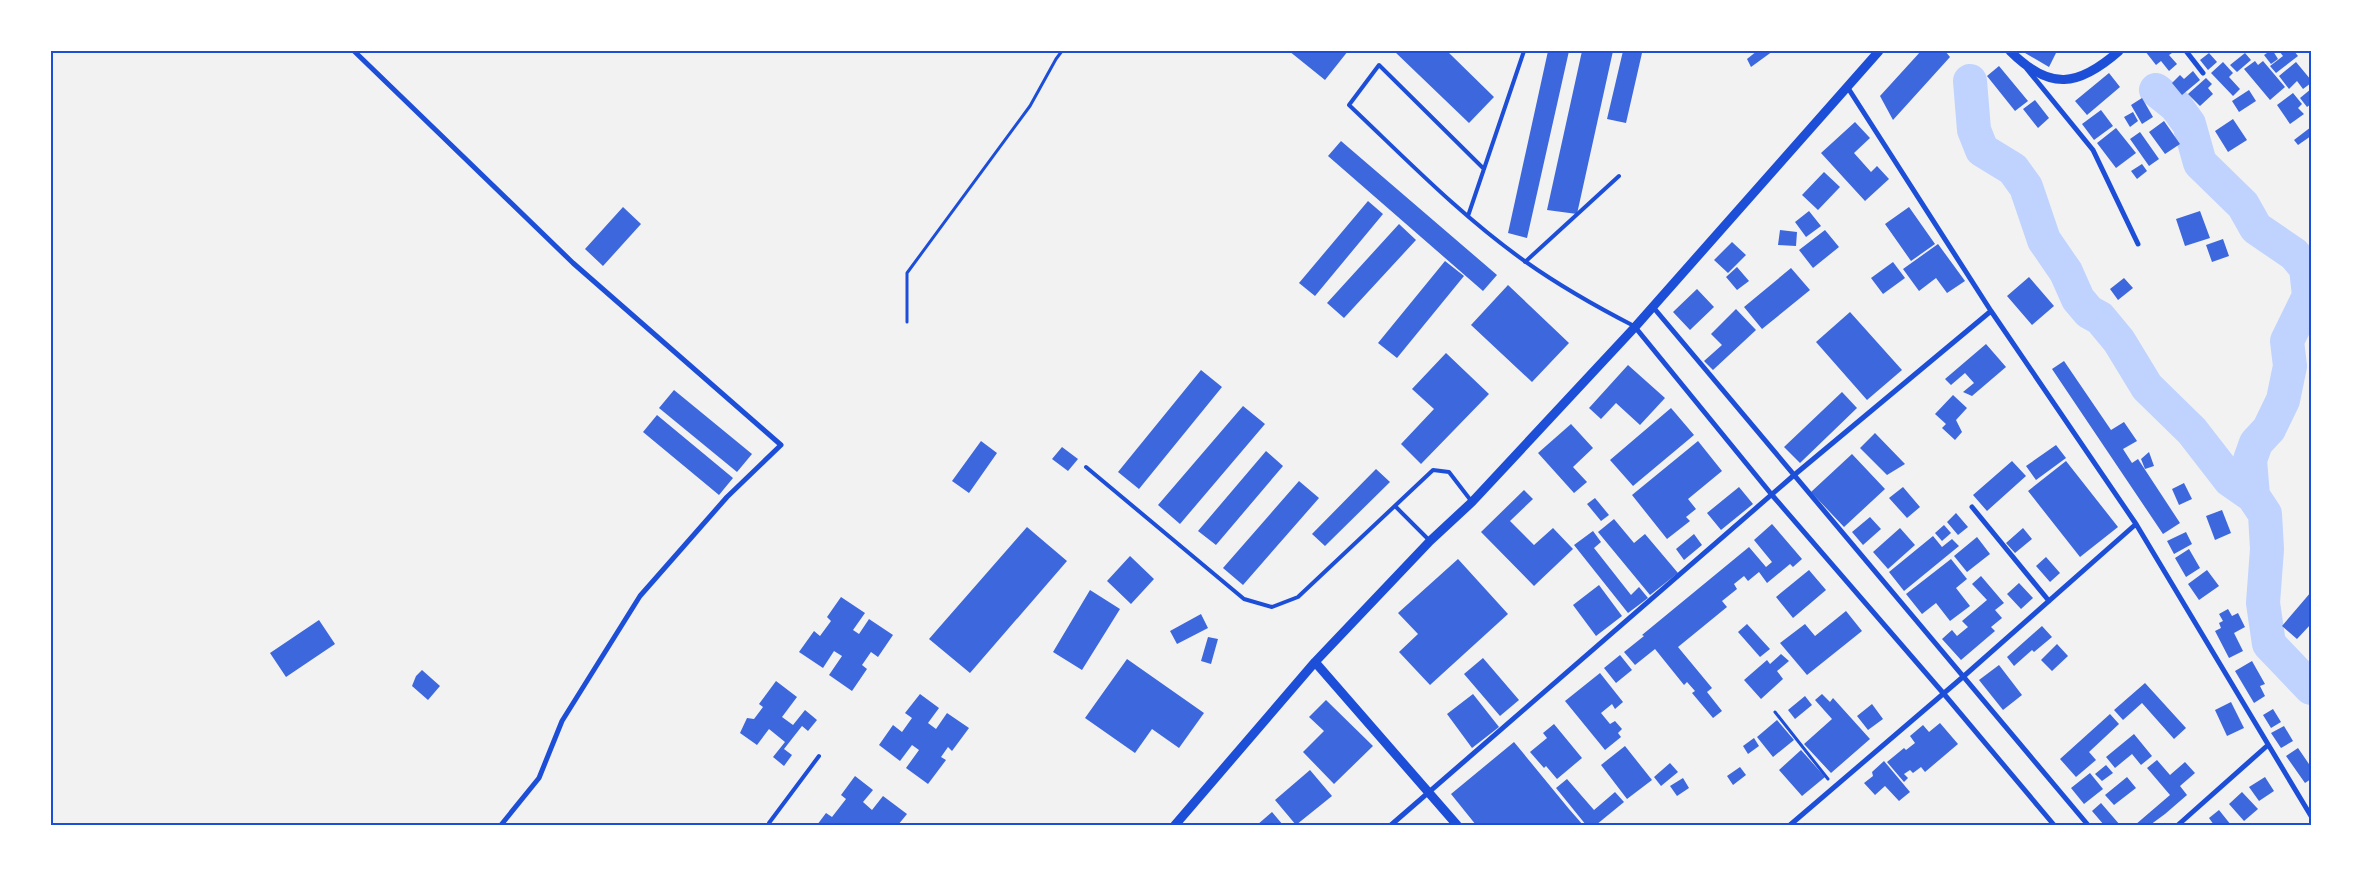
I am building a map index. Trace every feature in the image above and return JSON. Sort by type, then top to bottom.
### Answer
[{"type":"street","points":[[354,51],[572,264],[781,446],[727,497],[640,596],[562,720],[539,778],[501,825]]},
{"type":"street","points":[[1175,825],[1315,662],[1430,541],[1472,502],[1635,327],[1879,51]]},
{"type":"street","points":[[2010,51],[2093,150],[2138,244]]},
{"type":"street","points":[[2025,67],[2049,80],[2080,78],[2103,65],[2119,51]]},
{"type":"street","points":[[2186,51],[2203,73]]},
{"type":"street","points":[[1848,88],[1991,311],[2136,524],[2311,816]]},
{"type":"street","points":[[1653,307],[2088,825]]},
{"type":"street","points":[[1391,825],[1793,476],[1991,311]]},
{"type":"street","points":[[1635,327],[1772,495],[2054,825]]},
{"type":"street","points":[[1972,507],[2049,601]]},
{"type":"street","points":[[1790,825],[1944,694],[2136,524]]},
{"type":"street","points":[[1315,662],[1457,825]]},
{"type":"street","points":[[2178,825],[2268,745]]},
{"type":"lane","points":[[1468,216],[1524,51]]},
{"type":"lane","points":[[1484,169],[1379,65],[1349,105],[1468,216],[1525,262],[1597,308],[1635,327]]},
{"type":"lane","points":[[1525,262],[1620,176]]},
{"type":"lane","points":[[1086,467],[1244,600],[1272,607],[1298,597],[1433,470],[1449,472],[1472,502]]},
{"type":"lane","points":[[1394,506],[1430,541]]},
{"type":"lane","points":[[771,825],[769,823],[819,756]]},
{"type":"path","points":[[907,322],[907,273],[1030,106],[1062,51]]},
{"type":"path","points":[[1776,712],[1835,787]]},
{"type":"building","points":[[1289,51],[1348,51],[1325,80]]},
{"type":"building","points":[[1394,51],[1447,51],[1494,97],[1469,123]]},
{"type":"building","points":[[1548,51],[1569,51],[1527,238],[1508,233]]},
{"type":"building","points":[[1582,51],[1613,51],[1577,214],[1547,210]]},
{"type":"building","points":[[1623,51],[1642,53],[1626,123],[1607,119]]},
{"type":"building","points":[[1757,51],[1773,51],[1751,67],[1747,59]]},
{"type":"building","points":[[1921,51],[1945,51],[1950,57],[1893,120],[1880,96]]},
{"type":"building","points":[[2027,51],[2057,51],[2049,67],[2025,53]]},
{"type":"building","points":[[2145,51],[2175,51],[2169,55],[2177,64],[2169,71],[2161,61],[2156,65]]},
{"type":"building","points":[[2273,51],[2278,59],[2271,64],[2264,55]]},
{"type":"building","points":[[2279,51],[2294,51],[2298,56],[2276,73],[2270,66],[2283,56]]},
{"type":"building","points":[[2209,53],[2217,62],[2208,70],[2200,60]]},
{"type":"building","points":[[2245,53],[2251,60],[2237,72],[2230,65]]},
{"type":"building","points":[[2255,61],[2258,65],[2263,61],[2285,87],[2270,100],[2244,69]]},
{"type":"building","points":[[2223,62],[2233,73],[2229,77],[2240,89],[2233,96],[2211,73]]},
{"type":"building","points":[[2296,62],[2311,80],[2311,83],[2303,89],[2297,81],[2289,89],[2279,76]]},
{"type":"building","points":[[1999,66],[2028,101],[2015,111],[1987,76]]},
{"type":"building","points":[[2193,71],[2200,80],[2182,95],[2172,83],[2180,75],[2184,79]]},
{"type":"building","points":[[2109,73],[2120,87],[2087,115],[2075,101]]},
{"type":"building","points":[[2206,78],[2212,84],[2208,88],[2213,94],[2200,106],[2188,94]]},
{"type":"building","points":[[2311,89],[2311,104],[2307,107],[2300,98]]},
{"type":"building","points":[[2249,90],[2256,101],[2239,112],[2232,101]]},
{"type":"building","points":[[2293,93],[2302,104],[2298,108],[2304,114],[2290,124],[2277,105]]},
{"type":"building","points":[[2142,98],[2153,117],[2142,124],[2131,105]]},
{"type":"building","points":[[2035,100],[2049,118],[2038,128],[2023,109]]},
{"type":"building","points":[[2101,110],[2113,126],[2094,140],[2082,124]]},
{"type":"building","points":[[2133,112],[2138,121],[2130,127],[2124,117]]},
{"type":"building","points":[[2233,119],[2247,140],[2228,152],[2215,131]]},
{"type":"building","points":[[2164,121],[2180,144],[2165,154],[2149,132]]},
{"type":"building","points":[[1855,122],[1870,138],[1854,153],[1871,172],[1877,166],[1889,179],[1865,201],[1821,153]]},
{"type":"building","points":[[2311,127],[2311,136],[2298,145],[2294,140]]},
{"type":"building","points":[[2116,128],[2136,153],[2116,168],[2097,143]]},
{"type":"building","points":[[2140,132],[2159,159],[2149,166],[2130,139]]},
{"type":"building","points":[[1341,141],[1497,275],[1483,291],[1328,156]]},
{"type":"building","points":[[2142,164],[2147,171],[2137,179],[2131,171]]},
{"type":"building","points":[[1824,172],[1840,187],[1818,210],[1802,195]]},
{"type":"building","points":[[1368,201],[1383,214],[1315,296],[1299,283]]},
{"type":"building","points":[[623,207],[641,224],[603,266],[585,249]]},
{"type":"building","points":[[1909,207],[1935,244],[1911,261],[1885,224]]},
{"type":"building","points":[[1809,211],[1821,226],[1806,237],[1795,222]]},
{"type":"building","points":[[2200,211],[2210,238],[2185,246],[2176,219]]},
{"type":"building","points":[[1399,224],[1416,240],[1344,318],[1327,303]]},
{"type":"building","points":[[1780,230],[1797,232],[1796,246],[1778,245]]},
{"type":"building","points":[[1825,230],[1839,247],[1813,268],[1799,250]]},
{"type":"building","points":[[2223,239],[2229,256],[2212,262],[2206,245]]},
{"type":"building","points":[[1732,242],[1746,255],[1728,273],[1714,260]]},
{"type":"building","points":[[1938,244],[1965,281],[1947,293],[1936,278],[1919,291],[1903,269]]},
{"type":"building","points":[[1445,261],[1464,276],[1397,358],[1378,343]]},
{"type":"building","points":[[1893,262],[1905,278],[1883,294],[1871,278]]},
{"type":"building","points":[[1737,267],[1749,281],[1737,290],[1726,277]]},
{"type":"building","points":[[1791,268],[1810,290],[1762,329],[1744,307]]},
{"type":"building","points":[[2029,277],[2054,306],[2032,325],[2007,296]]},
{"type":"building","points":[[2124,278],[2133,288],[2118,300],[2110,289]]},
{"type":"building","points":[[1508,285],[1569,343],[1532,382],[1471,325]]},
{"type":"building","points":[[1697,289],[1714,307],[1690,330],[1673,312]]},
{"type":"building","points":[[1736,309],[1756,330],[1713,370],[1704,361],[1722,345],[1711,334]]},
{"type":"building","points":[[1850,312],[1902,370],[1867,400],[1816,342]]},
{"type":"building","points":[[1986,344],[2006,367],[1972,396],[1963,392],[1974,383],[1965,373],[1951,385],[1945,379]]},
{"type":"building","points":[[1446,353],[1489,394],[1421,464],[1401,444],[1434,409],[1412,389]]},
{"type":"building","points":[[2064,361],[2111,430],[2124,422],[2137,441],[2123,449],[2132,463],[2138,459],[2180,523],[2163,534],[2052,369]]},
{"type":"building","points":[[1628,365],[1665,398],[1640,425],[1616,403],[1601,419],[1589,408]]},
{"type":"building","points":[[1201,370],[1222,387],[1139,489],[1118,472]]},
{"type":"building","points":[[674,390],[752,454],[737,472],[659,408]]},
{"type":"building","points":[[1842,392],[1857,408],[1800,463],[1784,447]]},
{"type":"building","points":[[1953,395],[1967,408],[1956,420],[1962,432],[1955,440],[1942,428],[1946,424],[1935,414]]},
{"type":"building","points":[[1243,406],[1265,424],[1180,524],[1158,505]]},
{"type":"building","points":[[1671,408],[1694,435],[1633,486],[1610,460]]},
{"type":"building","points":[[657,415],[733,478],[719,495],[643,432]]},
{"type":"building","points":[[1571,424],[1593,448],[1573,467],[1587,482],[1574,493],[1538,453]]},
{"type":"building","points":[[1875,433],[1905,464],[1887,475],[1860,448]]},
{"type":"building","points":[[981,441],[997,453],[969,493],[952,481]]},
{"type":"building","points":[[1698,441],[1722,471],[1688,499],[1696,509],[1686,517],[1690,521],[1667,539],[1632,495]]},
{"type":"building","points":[[2056,445],[2066,458],[2036,480],[2026,466]]},
{"type":"building","points":[[1062,447],[1078,459],[1068,471],[1052,459]]},
{"type":"building","points":[[1266,451],[1283,466],[1216,545],[1198,531]]},
{"type":"building","points":[[2149,452],[2154,466],[2145,469],[2141,459]]},
{"type":"building","points":[[1852,454],[1885,489],[1844,527],[1811,492]]},
{"type":"building","points":[[2012,461],[2026,476],[1987,511],[1973,495]]},
{"type":"building","points":[[2066,461],[2118,527],[2080,557],[2028,491]]},
{"type":"building","points":[[1376,469],[1390,482],[1325,546],[1312,534]]},
{"type":"building","points":[[1299,481],[1319,498],[1243,585],[1223,568]]},
{"type":"building","points":[[2184,483],[2192,499],[2179,505],[2172,489]]},
{"type":"building","points":[[1739,487],[1753,504],[1721,530],[1707,513]]},
{"type":"building","points":[[1903,487],[1920,507],[1907,518],[1889,498]]},
{"type":"building","points":[[1524,490],[1533,499],[1510,521],[1534,545],[1553,528],[1573,549],[1534,586],[1481,532]]},
{"type":"building","points":[[1595,498],[1609,515],[1601,521],[1587,504]]},
{"type":"building","points":[[2222,510],[2231,533],[2215,540],[2206,516]]},
{"type":"building","points":[[1956,513],[1968,527],[1958,535],[1947,522]]},
{"type":"building","points":[[1870,517],[1881,529],[1863,545],[1852,532]]},
{"type":"building","points":[[1614,519],[1634,543],[1645,534],[1678,573],[1650,595],[1598,532]]},
{"type":"building","points":[[1772,524],[1802,559],[1793,567],[1790,564],[1767,583],[1759,572],[1748,581],[1744,576],[1734,584],[1737,589],[1722,601],[1727,607],[1678,647],[1712,688],[1707,692],[1722,711],[1713,718],[1692,693],[1695,691],[1687,682],[1684,685],[1655,649],[1635,665],[1624,652],[1749,547],[1766,567],[1772,562],[1754,540]]},
{"type":"building","points":[[1944,525],[1951,533],[1942,541],[1935,533]]},
{"type":"building","points":[[1027,527],[1067,561],[970,673],[929,639]]},
{"type":"building","points":[[1900,528],[1915,545],[1888,569],[1873,552]]},
{"type":"building","points":[[2023,528],[2032,539],[2015,553],[2006,543]]},
{"type":"building","points":[[1593,531],[1601,542],[1594,548],[1631,595],[1639,587],[1648,598],[1628,613],[1574,545]]},
{"type":"building","points":[[2186,532],[2192,544],[2174,554],[2167,541]]},
{"type":"building","points":[[1694,534],[1702,545],[1684,560],[1676,549]]},
{"type":"building","points":[[1933,536],[1942,547],[1952,539],[1959,546],[1904,591],[1889,572]]},
{"type":"building","points":[[1977,537],[1990,554],[1967,572],[1954,556]]},
{"type":"building","points":[[2189,549],[2200,568],[2186,577],[2175,558]]},
{"type":"building","points":[[1130,556],[1154,579],[1131,604],[1107,581]]},
{"type":"building","points":[[2046,557],[2060,573],[2050,582],[2036,566]]},
{"type":"building","points":[[1458,559],[1508,614],[1430,685],[1399,652],[1418,634],[1398,613]]},
{"type":"building","points":[[1951,559],[1967,579],[1956,588],[1970,606],[1950,621],[1936,603],[1922,614],[1906,594]]},
{"type":"building","points":[[1809,570],[1826,590],[1793,618],[1776,597]]},
{"type":"building","points":[[2207,570],[2219,586],[2199,600],[2188,584]]},
{"type":"building","points":[[1981,576],[2004,603],[1995,610],[2002,618],[1991,627],[1995,631],[1961,660],[1942,639],[1952,630],[1957,636],[1968,627],[1962,621],[1987,600],[1972,584]]},
{"type":"building","points":[[2019,583],[2033,598],[2021,609],[2007,594]]},
{"type":"building","points":[[1599,585],[1622,616],[1596,636],[1573,605]]},
{"type":"building","points":[[1090,590],[1120,609],[1082,670],[1053,652]]},
{"type":"building","points":[[2311,592],[2311,624],[2297,639],[2282,626]]},
{"type":"building","points":[[841,597],[865,613],[853,630],[859,634],[869,619],[893,635],[878,657],[871,652],[862,665],[867,669],[852,691],[829,675],[842,656],[834,651],[823,668],[799,652],[814,631],[820,636],[831,621],[827,617]]},
{"type":"building","points":[[2228,609],[2232,616],[2238,613],[2245,627],[2234,633],[2243,651],[2229,658],[2215,631],[2221,628],[2219,623],[2223,621],[2219,614]]},
{"type":"building","points":[[1846,611],[1862,631],[1807,675],[1780,643],[1805,624],[1815,636]]},
{"type":"building","points":[[1201,614],[1208,628],[1177,644],[1170,631]]},
{"type":"building","points":[[319,620],[335,644],[286,677],[270,653]]},
{"type":"building","points":[[1747,624],[1770,649],[1760,657],[1738,632]]},
{"type":"building","points":[[2042,626],[2052,637],[2034,652],[2032,650],[2014,666],[2007,657]]},
{"type":"building","points":[[1208,637],[1218,639],[1211,664],[1201,661]]},
{"type":"building","points":[[2057,644],[2068,656],[2052,671],[2041,660]]},
{"type":"building","points":[[1781,654],[1789,661],[1777,671],[1783,679],[1761,699],[1744,680],[1767,660],[1770,664]]},
{"type":"building","points":[[1620,655],[1632,670],[1616,683],[1604,668]]},
{"type":"building","points":[[1483,658],[1519,700],[1500,716],[1464,674]]},
{"type":"building","points":[[1127,659],[1204,713],[1179,748],[1152,729],[1135,753],[1085,718]]},
{"type":"building","points":[[2252,661],[2265,684],[2260,686],[2265,696],[2254,703],[2235,671]]},
{"type":"building","points":[[1999,665],[2022,695],[2003,710],[1979,680]]},
{"type":"building","points":[[422,670],[440,686],[428,700],[412,686],[416,676]]},
{"type":"building","points":[[1600,673],[1623,702],[1615,709],[1612,704],[1601,713],[1610,724],[1615,721],[1622,729],[1618,733],[1621,737],[1605,750],[1565,701]]},
{"type":"building","points":[[776,681],[797,697],[782,717],[793,725],[805,710],[817,720],[808,731],[802,726],[784,749],[792,755],[784,766],[773,757],[785,742],[769,729],[757,745],[740,733],[747,718],[754,719],[763,707],[759,704]]},
{"type":"building","points":[[2145,683],[2186,728],[2174,739],[2142,703],[2123,720],[2114,710]]},
{"type":"building","points":[[920,694],[939,708],[928,723],[936,729],[947,713],[969,728],[952,751],[948,747],[941,757],[946,760],[928,784],[906,768],[919,750],[912,745],[900,761],[879,745],[893,725],[902,732],[912,718],[905,713]]},
{"type":"building","points":[[1473,694],[1499,727],[1472,748],[1447,714]]},
{"type":"building","points":[[1822,694],[1830,702],[1833,698],[1870,739],[1831,773],[1804,744],[1832,719],[1815,700]]},
{"type":"building","points":[[1805,696],[1812,705],[1795,719],[1788,710]]},
{"type":"building","points":[[1326,700],[1373,746],[1334,784],[1303,752],[1324,731],[1309,717]]},
{"type":"building","points":[[2231,702],[2244,728],[2227,736],[2215,710]]},
{"type":"building","points":[[1872,704],[1883,719],[1868,730],[1857,716]]},
{"type":"building","points":[[2273,709],[2281,722],[2271,728],[2263,715]]},
{"type":"building","points":[[2110,714],[2119,724],[2089,752],[2096,760],[2076,777],[2060,759]]},
{"type":"building","points":[[1777,720],[1794,740],[1773,757],[1757,737]]},
{"type":"building","points":[[1940,723],[1958,744],[1925,772],[1921,767],[1913,773],[1910,770],[1904,774],[1908,778],[1904,782],[1887,762],[1904,748],[1906,750],[1915,743],[1910,736],[1923,725],[1929,732]]},
{"type":"building","points":[[1554,724],[1582,758],[1557,779],[1530,752],[1547,738],[1543,733]]},
{"type":"building","points":[[2284,726],[2293,741],[2281,748],[2271,733]]},
{"type":"building","points":[[2134,734],[2152,756],[2141,765],[2132,754],[2115,768],[2106,757]]},
{"type":"building","points":[[1754,738],[1759,746],[1748,754],[1743,746]]},
{"type":"building","points":[[1514,742],[1583,825],[1476,825],[1451,794]]},
{"type":"building","points":[[1625,746],[1652,780],[1627,799],[1601,765]]},
{"type":"building","points":[[2298,748],[2311,767],[2311,779],[2305,783],[2286,756]]},
{"type":"building","points":[[1801,750],[1825,777],[1802,796],[1779,770]]},
{"type":"building","points":[[2157,760],[2170,775],[2185,762],[2195,773],[2180,786],[2187,795],[2150,825],[2135,825],[2170,795],[2147,768]]},
{"type":"building","points":[[1884,761],[1910,792],[1899,801],[1885,786],[1875,795],[1864,783],[1873,776],[1872,772]]},
{"type":"building","points":[[1670,763],[1678,772],[1661,786],[1654,777]]},
{"type":"building","points":[[2106,765],[2113,773],[2102,781],[2095,774]]},
{"type":"building","points":[[1740,767],[1746,775],[1733,785],[1727,776]]},
{"type":"building","points":[[1310,770],[1332,796],[1296,825],[1275,800]]},
{"type":"building","points":[[2090,773],[2103,789],[2084,804],[2071,788]]},
{"type":"building","points":[[855,776],[873,790],[863,802],[872,810],[883,796],[907,814],[898,825],[817,825],[826,813],[832,817],[846,799],[841,795]]},
{"type":"building","points":[[2127,777],[2136,788],[2114,805],[2105,795]]},
{"type":"building","points":[[2265,777],[2274,791],[2259,801],[2249,787]]},
{"type":"building","points":[[1683,778],[1689,788],[1677,796],[1670,786]]},
{"type":"building","points":[[1567,779],[1594,810],[1615,792],[1624,802],[1596,825],[1586,825],[1556,788]]},
{"type":"building","points":[[2242,792],[2258,809],[2244,821],[2229,804]]},
{"type":"building","points":[[2101,803],[2120,825],[2104,825],[2092,811]]},
{"type":"building","points":[[2219,810],[2231,825],[2214,825],[2209,818]]},
{"type":"building","points":[[1272,812],[1283,825],[1257,825]]},
{"type":"waterway","points":[[1970,81],[1974,130],[1982,150],[2013,169],[2026,187],[2044,240],[2066,272],[2078,299],[2089,312],[2100,318],[2119,341],[2147,387],[2192,431],[2230,480],[2253,496],[2265,514],[2267,549],[2263,603],[2269,644],[2311,688]]},
{"type":"waterway","points":[[2156,90],[2176,106],[2189,124],[2200,163],[2243,205],[2256,228],[2294,254],[2306,268],[2309,296],[2287,341],[2290,366],[2283,400],[2269,429],[2256,443],[2250,460],[2253,496]]}]
